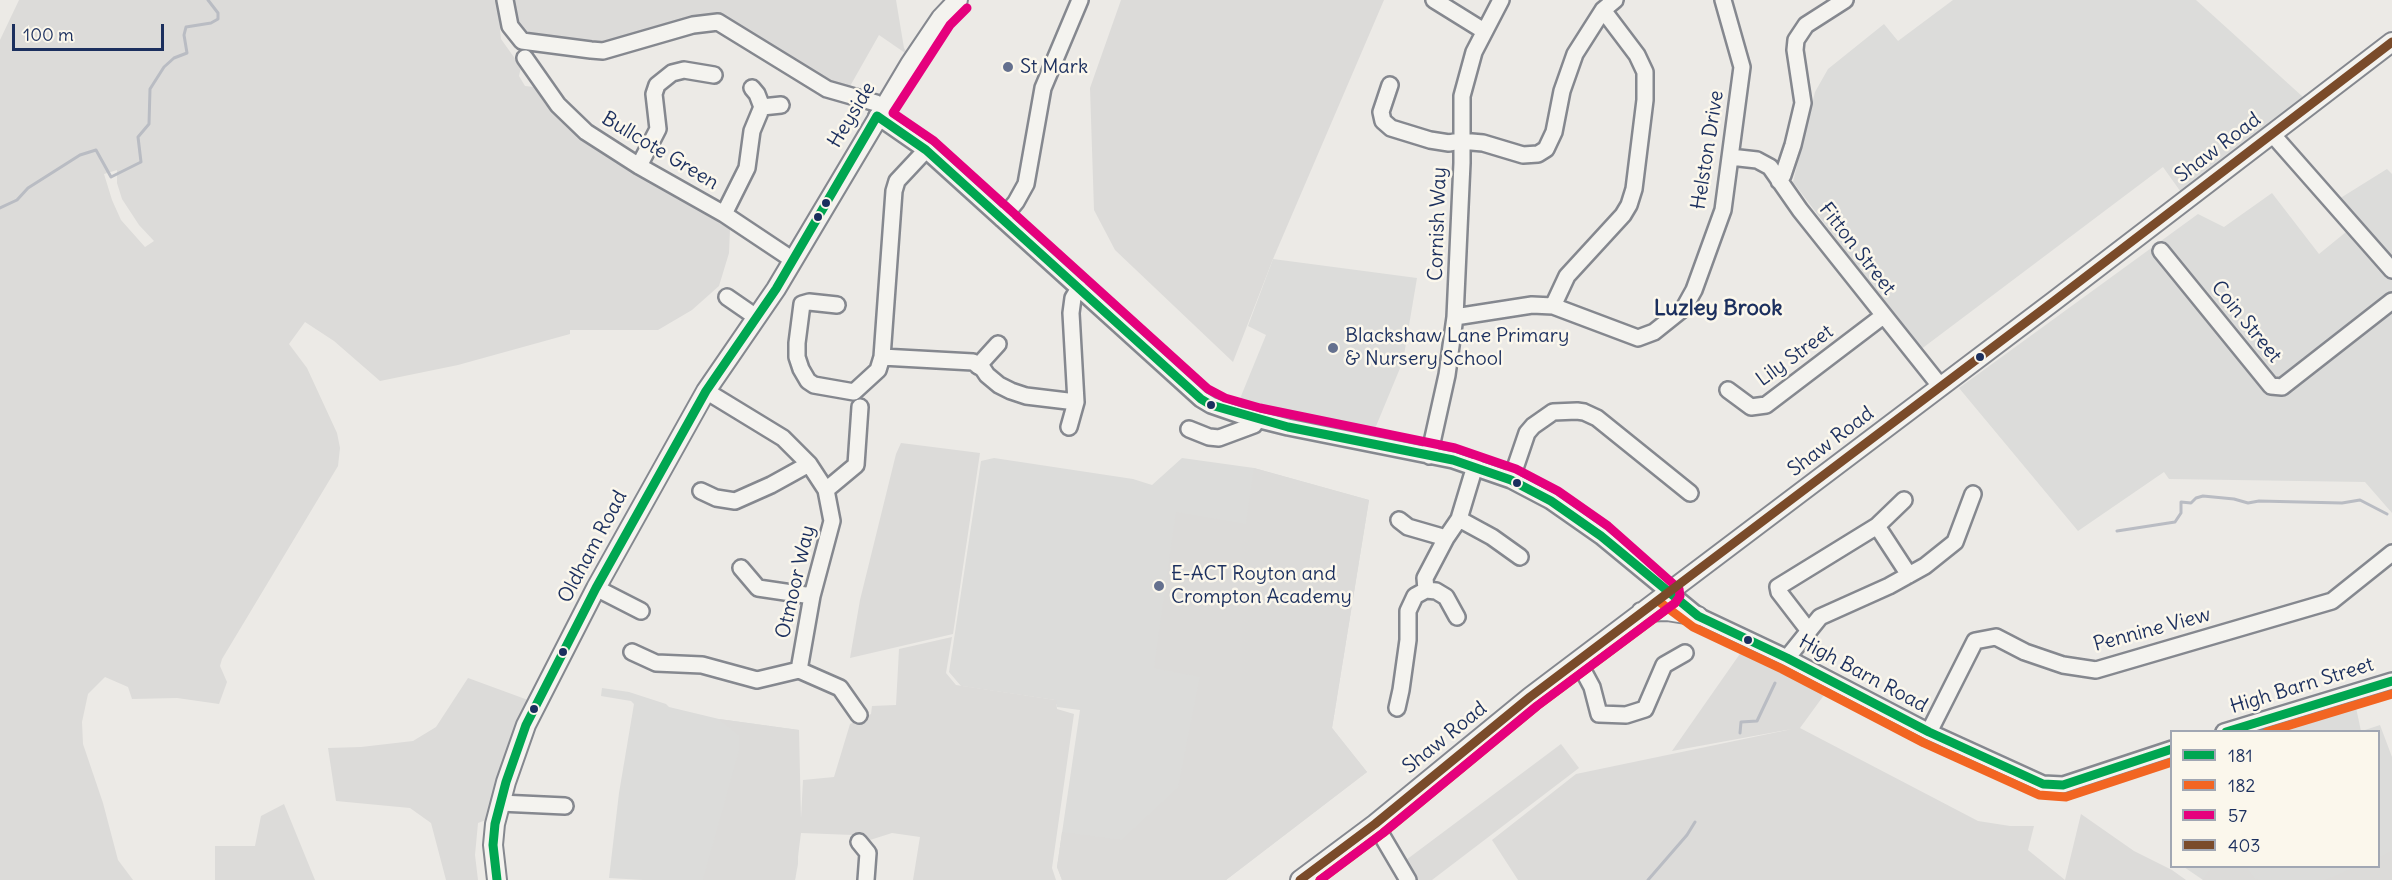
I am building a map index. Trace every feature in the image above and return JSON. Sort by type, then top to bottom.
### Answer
[{"type":"main road","name":"Heyside","points":[[793,260],[880,112],[941,18],[958,0]]},
{"type":"main road","name":"Shaw Road","points":[[1300,880],[1375,824],[1530,697],[2273,135],[2392,42]]},
{"type":"main road","name":"Oldham Road","points":[[497,880],[495,824],[526,725],[596,588],[706,391],[793,260]]},
{"type":"main road","points":[[1641,612],[1667,612],[1698,616]]},
{"type":"street","name":"High Barn Road","points":[[505,0],[510,26],[522,41],[591,51],[603,51],[693,25],[718,22],[827,89],[876,103],[880,112],[926,150],[1201,399],[1221,409],[1257,420],[1475,466],[1511,480],[1551,501],[1601,536],[1698,616],[1787,658],[1929,732],[2043,784],[2063,785],[2170,749]]},
{"type":"street","points":[[1002,219],[1016,202],[1026,184],[1043,88],[1080,0]]},
{"type":"street","points":[[1434,0],[1484,32]]},
{"type":"street","name":"Cornish Way","points":[[1429,456],[1447,375],[1455,317],[1462,173],[1460,141],[1462,96],[1474,52],[1501,0]]},
{"type":"street","name":"Helston Drive","points":[[1455,317],[1532,305],[1553,306],[1638,338],[1654,332],[1677,316],[1684,308],[1694,290],[1722,210],[1742,67],[1723,0]]},
{"type":"street","points":[[1779,180],[1783,175],[1793,145],[1803,103],[1796,64],[1796,40],[1806,24],[1845,0]]},
{"type":"street","points":[[1390,85],[1381,112],[1385,125],[1430,140],[1449,143],[1460,141],[1483,143],[1530,156],[1538,154],[1546,149],[1554,132],[1562,91],[1575,54],[1609,5],[1637,55],[1646,78],[1634,189],[1623,215],[1567,276],[1553,306]]},
{"type":"street","name":"Bullcote Green","points":[[525,58],[546,90],[570,119],[603,145],[724,214],[793,260]]},
{"type":"street","points":[[639,166],[658,129],[654,94],[662,79],[684,70],[714,75]]},
{"type":"street","points":[[752,88],[762,107]]},
{"type":"street","points":[[762,107],[782,105]]},
{"type":"street","points":[[724,214],[747,168],[752,131],[762,107]]},
{"type":"street","points":[[2273,135],[2392,270]]},
{"type":"street","points":[[837,305],[809,302],[802,304],[797,357],[808,381],[820,387],[854,392],[880,363],[894,191],[897,181],[926,150]]},
{"type":"street","name":"Fitton Street","points":[[1730,157],[1757,160],[1770,167],[1883,316],[1941,387]]},
{"type":"street","name":"Coin Street","points":[[2161,251],[2271,386],[2282,387],[2392,301]]},
{"type":"street","points":[[1069,428],[1076,402],[1071,313],[1073,298],[1078,288]]},
{"type":"street","points":[[727,297],[756,317]]},
{"type":"street","name":"Lily Street","points":[[1728,390],[1751,407],[1766,405],[1883,316]]},
{"type":"street","points":[[880,363],[975,364],[998,344]]},
{"type":"street","points":[[975,364],[999,386],[1011,391],[1026,396],[1076,402]]},
{"type":"street","name":"Otmoor Way","points":[[632,652],[656,663],[702,665],[757,680],[799,670],[812,596],[832,522],[826,490],[809,464],[783,438],[706,391]]},
{"type":"street","points":[[826,490],[856,465],[860,407]]},
{"type":"street","points":[[1511,480],[1527,433],[1533,426],[1553,412],[1577,411],[1597,418],[1690,493]]},
{"type":"street","points":[[1189,429],[1218,438],[1254,425],[1257,420]]},
{"type":"street","points":[[701,491],[716,498],[735,501],[809,464]]},
{"type":"street","points":[[1426,590],[1425,578],[1459,519],[1475,466]]},
{"type":"street","points":[[1787,658],[1820,617],[1910,575],[1955,542],[1973,494]]},
{"type":"street","points":[[1809,631],[1779,592],[1778,587],[1876,526],[1904,500]]},
{"type":"street","points":[[1459,519],[1492,537],[1520,557]]},
{"type":"street","points":[[1399,520],[1408,527],[1446,538]]},
{"type":"street","points":[[1876,526],[1910,575]]},
{"type":"street","name":"Pennine View","points":[[1929,732],[1975,641],[1996,637],[2035,655],[2063,664],[2096,670],[2332,601],[2392,553]]},
{"type":"street","points":[[741,568],[758,588],[812,596]]},
{"type":"street","points":[[596,588],[641,611]]},
{"type":"street","points":[[1397,708],[1408,640],[1408,611],[1415,596],[1426,590],[1436,591],[1446,597],[1457,617]]},
{"type":"street","points":[[1578,661],[1592,687],[1599,714],[1626,715],[1645,709],[1664,665],[1685,653]]},
{"type":"street","points":[[799,670],[840,688],[859,716]]},
{"type":"street","name":"High Barn Street","points":[[2231,730],[2392,681]]},
{"type":"street","points":[[500,803],[565,806]]},
{"type":"street","points":[[1375,824],[1408,880]]},
{"type":"street","points":[[859,842],[868,853],[866,880]]},
{"type":"shaded area","points":[[19,0],[497,0],[501,39],[521,67],[519,76],[525,86],[534,87],[545,104],[566,126],[591,146],[730,229],[729,253],[719,286],[692,310],[658,330],[570,330],[570,334],[458,365],[380,381],[334,341],[305,322],[289,344],[307,368],[337,433],[340,448],[338,466],[222,659],[220,666],[227,682],[219,704],[177,698],[132,699],[128,687],[105,677],[88,694],[82,722],[83,744],[103,803],[118,860],[133,880],[0,880],[0,40]],"holes":[[[117,170],[117,183],[122,199],[139,225],[154,241],[145,247],[121,220],[104,174]]]},
{"type":"shaded area","points":[[511,0],[896,0],[904,48],[908,55],[879,35],[849,88],[824,79],[718,18],[602,44],[525,34],[518,28]]},
{"type":"shaded area","points":[[1121,0],[1384,0],[1273,259],[1233,362],[1115,250],[1094,210],[1090,88]]},
{"type":"shaded area","points":[[1953,0],[2196,0],[2303,97],[2183,195],[2163,167],[1920,350],[1793,182],[1815,92],[1828,69],[1884,24],[1898,41]]},
{"type":"shaded area","points":[[2387,169],[2392,174],[2392,513],[2365,482],[2169,479],[2164,472],[2078,531],[1959,388],[2198,214],[2224,227],[2272,193],[2319,254],[2346,232],[2326,207]]},
{"type":"shaded area","name":"Blackshaw Lane Primary & Nursery School","points":[[1273,259],[1417,278],[1403,361],[1374,431],[1237,406],[1266,335],[1248,326]]},
{"type":"shaded area","points":[[901,443],[980,453],[953,634],[850,658],[860,600],[896,454]]},
{"type":"shaded area","name":"E-ACT Royton and Crompton Academy","points":[[994,458],[1133,479],[1152,485],[1182,458],[1254,468],[1369,500],[1332,728],[1367,772],[1226,880],[1062,880],[1057,867],[1080,710],[1057,707],[1055,700],[961,686],[949,672],[981,461]]},
{"type":"shaded area","points":[[1254,468],[1369,500],[1332,728],[1367,772],[1226,880],[1062,880],[1057,867],[1062,832],[1122,840],[1178,788],[1200,677],[1154,668],[1176,512],[1246,524]]},
{"type":"shaded area","points":[[952,637],[946,673],[956,685],[1056,700],[1057,709],[1074,714],[1052,868],[1056,880],[913,880],[920,837],[892,833],[870,840],[853,835],[801,833],[795,880],[703,880],[739,751],[739,735],[719,719],[799,730],[801,818],[803,780],[834,777],[850,724],[871,714],[872,706],[896,705],[899,649]]},
{"type":"shaded area","points":[[1744,648],[1827,691],[1800,728],[1978,821],[2010,826],[2034,826],[2028,850],[2065,880],[1518,880],[1492,840],[1576,774],[1792,729],[1672,751]]},
{"type":"shaded area","points":[[468,678],[528,700],[511,736],[486,820],[478,823],[475,855],[478,880],[446,880],[431,823],[410,808],[336,801],[328,748],[413,741],[436,727]]},
{"type":"shaded area","points":[[602,688],[629,692],[669,707],[719,719],[799,730],[798,864],[795,880],[609,878],[619,793],[634,704],[631,701],[601,696]]},
{"type":"shaded area","points":[[2355,703],[2361,730],[2259,730]]},
{"type":"shaded area","points":[[2380,725],[2392,757],[2392,880],[2203,880],[2185,868],[2380,868],[2380,730],[2365,730]]},
{"type":"shaded area","points":[[1561,744],[1579,768],[1432,880],[1414,880],[1402,863]]},
{"type":"shaded area","points":[[284,804],[315,880],[215,880],[215,846],[255,846],[261,816]]},
{"type":"shaded area","points":[[2081,814],[2134,851],[2172,870],[2186,880],[2065,880]]},
{"type":"shaded area","points":[[2392,851],[2392,880],[2325,880],[2354,868],[2380,868],[2380,857]]},
{"type":"shaded area","points":[[2211,868],[2246,868],[2254,878],[2260,880],[2203,880]]},
{"type":"waterway","points":[[0,208],[17,200],[28,188],[80,155],[96,150],[111,177],[141,162],[138,137],[149,124],[150,89],[164,67],[174,58],[187,53],[184,35],[186,27],[211,23],[218,19],[218,13],[208,0]]},
{"type":"waterway","points":[[2117,531],[2175,522],[2181,513],[2181,502],[2191,503],[2203,496],[2234,499],[2248,503],[2259,501],[2342,503],[2360,500],[2387,514]]},
{"type":"waterway","points":[[1740,733],[1741,722],[1757,721],[1775,683]]},
{"type":"waterway","points":[[1648,880],[1687,835],[1695,822]]},
{"type":"transit line","name":"57","points":[[967,8],[950,25],[893,113],[934,141],[1208,389],[1225,398],[1260,408],[1455,448],[1516,469],[1558,491],[1608,526],[1679,589],[1680,596],[1675,603],[1537,706],[1383,833],[1320,880]]},
{"type":"transit line","name":"403","points":[[1300,880],[1375,824],[1530,697],[2392,42]]},
{"type":"transit line","name":"181","points":[[877,116],[926,150],[1201,399],[1211,405],[1288,427],[1453,460],[1511,480],[1551,501],[1601,536],[1698,616],[1787,658],[1929,732],[2043,784],[2063,785],[2170,750]]},
{"type":"transit line","name":"181","points":[[497,880],[493,845],[495,824],[506,782],[526,725],[596,588],[706,391],[776,289],[877,116]]},
{"type":"transit line","name":"182","points":[[1661,603],[1693,627],[1782,669],[1924,743],[2039,795],[2066,797],[2170,763]]},
{"type":"transit line","name":"182","points":[[1320,880],[1383,833],[1537,706],[1675,603]]},
{"type":"transit line","name":"181","points":[[2233,730],[2392,681]]},
{"type":"transit line","name":"182","points":[[2274,730],[2392,694]]},
{"type":"place","name":"St Mark","points":[[1008,67]]},
{"type":"place","name":"Blackshaw Lane Primary & Nursery School","points":[[1333,348]]},
{"type":"place","name":"E-ACT Royton and Crompton Academy","points":[[1159,586]]},
{"type":"district","name":"Luzley Brook","points":[[1718,309]]}]
